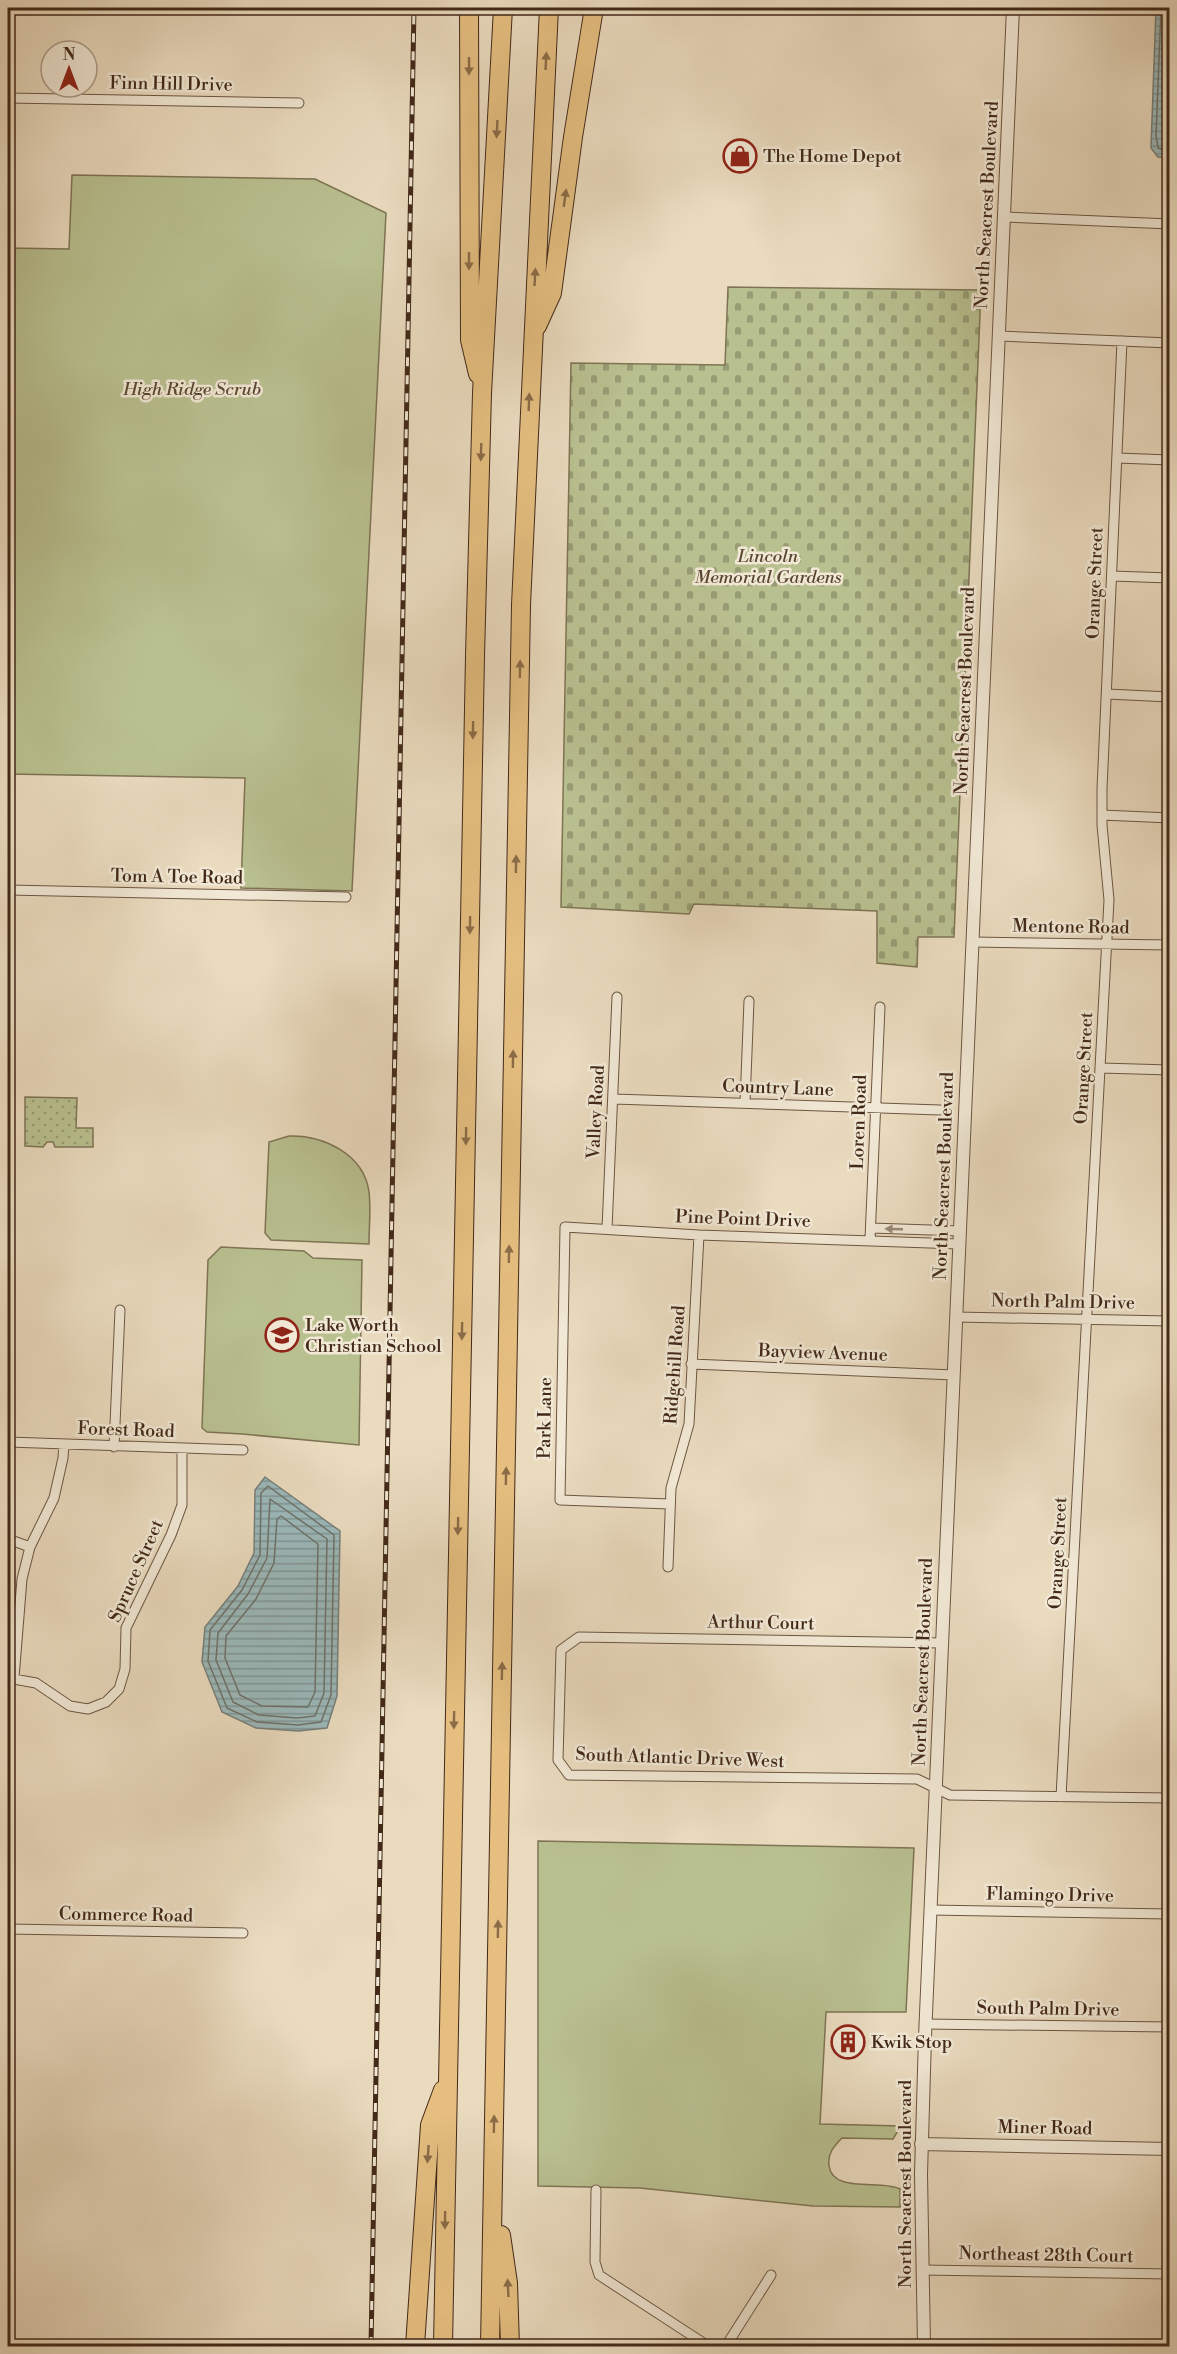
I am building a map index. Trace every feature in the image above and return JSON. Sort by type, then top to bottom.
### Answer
[{"type":"highway","points":[[469,8],[470,340],[482,393]]},
{"type":"highway","points":[[443,2346],[474,656],[482,393],[503,8]]},
{"type":"highway","points":[[490,2346],[520,649],[532,336],[549,8]]},
{"type":"highway","points":[[532,336],[552,293],[573,137],[594,8]]},
{"type":"highway","points":[[415,2346],[430,2125],[447,2077]]},
{"type":"highway","points":[[493,2183],[508,2283],[510,2346]]},
{"type":"street","name":"North Seacrest Boulevard","points":[[924,2346],[921,2144],[925,2024],[1013,8]]},
{"type":"street","name":"Finn Hill Drive","points":[[8,98],[299,103]]},
{"type":"street","points":[[1004,217],[1170,224]]},
{"type":"street","points":[[999,336],[1170,343]]},
{"type":"street","name":"Orange Street","points":[[1061,1797],[1107,944],[1108,883],[1102,815],[1122,341]]},
{"type":"street","points":[[1117,458],[1170,460]]},
{"type":"street","points":[[1112,576],[1170,578]]},
{"type":"street","points":[[1107,694],[1170,697]]},
{"type":"street","points":[[1102,815],[1170,818]]},
{"type":"street","name":"Tom A Toe Road","points":[[8,890],[346,897]]},
{"type":"street","name":"Mentone Road","points":[[972,942],[1170,945]]},
{"type":"street","name":"Valley Road","points":[[607,1229],[618,997]]},
{"type":"street","points":[[745,1103],[749,1001]]},
{"type":"street","name":"Loren Road","points":[[870,1239],[880,1006]]},
{"type":"street","points":[[1101,1068],[1170,1070]]},
{"type":"street","name":"Country Lane","points":[[614,1099],[940,1110]]},
{"type":"street","name":"Pine Point Drive","points":[[565,1227],[699,1235],[870,1239],[959,1244]]},
{"type":"street","name":"Park Lane","points":[[565,1227],[560,1500],[669,1504]]},
{"type":"street","points":[[871,1228],[960,1231]]},
{"type":"street","points":[[920,1242],[921,1230]]},
{"type":"street","name":"Ridgehill Road","points":[[668,1567],[669,1504],[674,1473],[689,1424],[699,1235]]},
{"type":"street","points":[[114,1446],[120,1310]]},
{"type":"street","name":"North Palm Drive","points":[[956,1317],[1170,1321]]},
{"type":"street","name":"Bayview Avenue","points":[[692,1364],[954,1375]]},
{"type":"street","name":"Forest Road","points":[[8,1442],[243,1450]]},
{"type":"street","points":[[10,1678],[22,1579],[30,1547],[54,1498],[64,1444]]},
{"type":"street","name":"Spruce Street","points":[[10,1678],[36,1683],[70,1706],[88,1709],[106,1702],[119,1689],[125,1669],[126,1628],[171,1535],[182,1505],[182,1449]]},
{"type":"street","points":[[8,1539],[30,1547]]},
{"type":"street","name":"Arthur Court","points":[[579,1637],[942,1643]]},
{"type":"street","name":"South Atlantic Drive West","points":[[579,1637],[561,1650],[558,1760],[569,1775],[917,1779],[936,1787]]},
{"type":"street","points":[[936,1787],[950,1795],[1170,1798]]},
{"type":"street","name":"Flamingo Drive","points":[[930,1910],[1170,1914]]},
{"type":"street","name":"Commerce Road","points":[[8,1929],[243,1933]]},
{"type":"street","name":"South Palm Drive","points":[[925,2024],[1170,2028]]},
{"type":"street","name":"Miner Road","points":[[921,2144],[1170,2149]]},
{"type":"street","points":[[596,2190],[596,2269],[604,2280],[708,2346]]},
{"type":"street","name":"Northeast 28th Court","points":[[922,2270],[1170,2274]]},
{"type":"street","points":[[726,2346],[771,2276]]},
{"type":"green space","name":"High Ridge Scrub","points":[[72,175],[315,179],[386,213],[352,891],[241,888],[245,778],[8,774],[8,248],[69,249]]},
{"type":"green space","name":"Lincoln Memorial Gardens","points":[[728,287],[981,290],[954,937],[918,937],[917,967],[877,963],[877,911],[694,904],[689,914],[561,907],[571,363],[725,365]]},
{"type":"green space","points":[[25,1097],[77,1098],[76,1128],[93,1128],[93,1147],[55,1147],[53,1142],[47,1142],[43,1147],[25,1146]]},
{"type":"green space","points":[[289,1136],[328,1143],[340,1149],[359,1167],[366,1179],[369,1192],[369,1244],[271,1240],[265,1233],[269,1142]]},
{"type":"green space","points":[[221,1247],[304,1251],[313,1258],[362,1260],[359,1445],[207,1432],[202,1428],[208,1260]]},
{"type":"green space","points":[[538,1841],[914,1848],[906,2012],[826,2012],[820,2124],[901,2126],[893,2139],[842,2138],[832,2150],[829,2158],[832,2175],[839,2180],[848,2183],[892,2186],[900,2189],[900,2207],[813,2206],[640,2188],[538,2186]]},
{"type":"water","points":[[1156,8],[1169,8],[1169,158],[1158,157],[1151,148]]},
{"type":"water","points":[[265,1477],[340,1531],[337,1696],[327,1728],[298,1731],[256,1728],[222,1712],[202,1662],[205,1627],[238,1586],[254,1553],[255,1490]]},
{"type":"railway","points":[[371,2346],[414,8]]},
{"type":"place","name":"The Home Depot","points":[[740,156]]},
{"type":"place","name":"Lake Worth Christian School","points":[[282,1335]]},
{"type":"place","name":"Kwik Stop","points":[[848,2042]]}]
